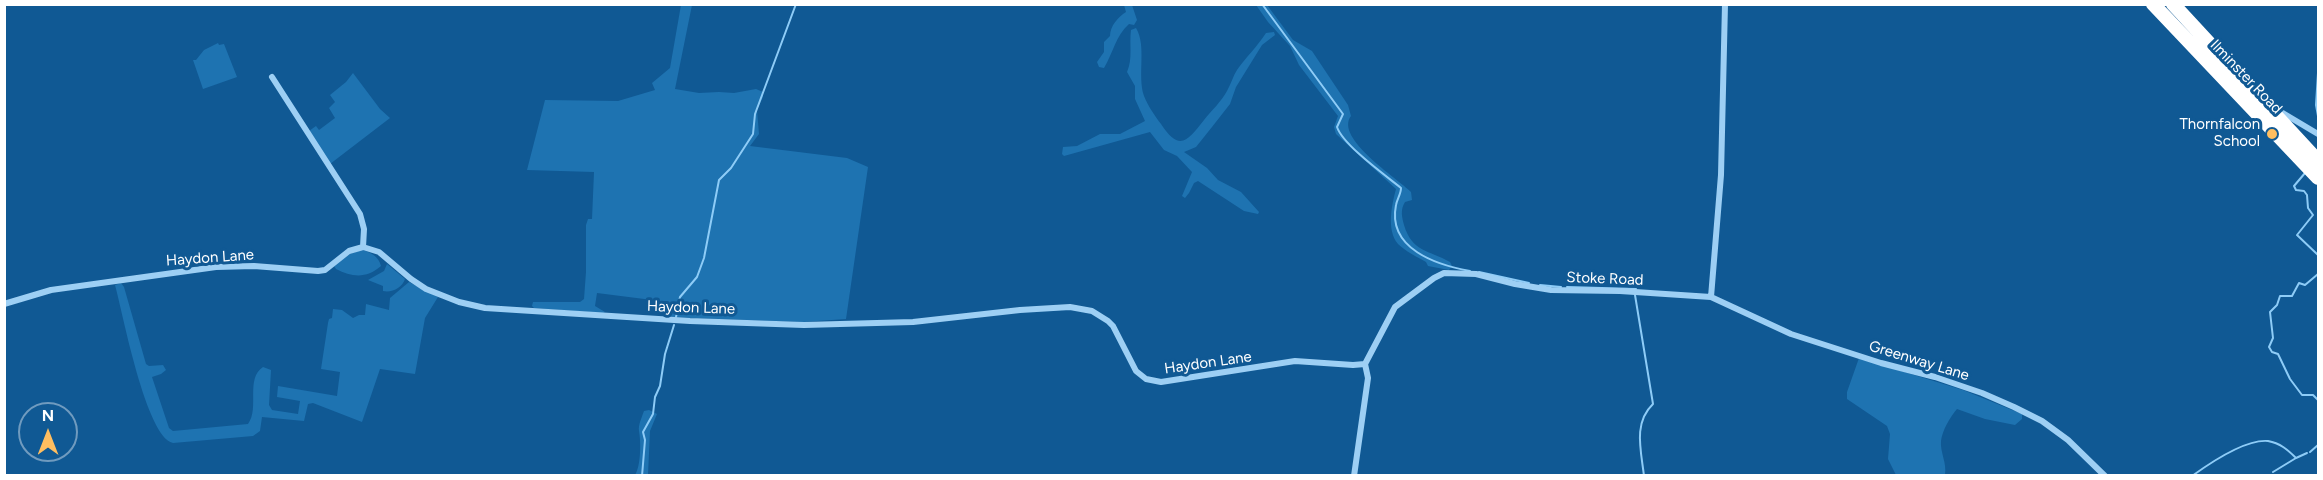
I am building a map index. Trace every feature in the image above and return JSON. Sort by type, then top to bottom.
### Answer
[{"type":"highway","name":"Ilminster Road","points":[[2153,4],[2317,170]]},
{"type":"highway","name":"Ilminster Road","points":[[2174,4],[2267,105],[2317,170]]},
{"type":"street","points":[[1711,297],[1721,175],[1725,4]]},
{"type":"street","points":[[272,77],[360,214],[364,230],[363,247]]},
{"type":"street","points":[[2267,105],[2319,134]]},
{"type":"street","name":"Haydon Lane","points":[[4,304],[51,290],[216,267],[325,270],[349,251],[363,247],[379,252],[426,289],[459,302],[484,308],[609,317],[804,325],[913,322],[1070,307],[1101,315],[1113,326],[1136,371],[1140,376],[1153,381],[1174,381],[1294,361],[1365,364]]},
{"type":"street","name":"Stoke Road","points":[[1354,476],[1368,378],[1365,364],[1395,307],[1434,278],[1444,273],[1476,274],[1551,290],[1620,291],[1711,297]]},
{"type":"street","name":"Greenway Lane","points":[[1711,297],[1791,334],[1881,363],[1935,377],[2014,407],[2042,421],[2068,440],[2105,476]]},
{"type":"shaded area","points":[[681,5],[692,5],[675,89],[699,93],[734,93],[756,89],[763,92],[763,97],[757,110],[759,134],[750,146],[847,158],[868,167],[846,319],[803,322],[664,317],[668,302],[597,293],[595,306],[605,312],[603,313],[532,306],[533,302],[580,302],[584,299],[586,225],[588,219],[592,219],[594,172],[527,170],[545,100],[618,101],[655,90],[652,83],[670,68]]},
{"type":"shaded area","points":[[1124,5],[1132,5],[1137,20],[1134,25],[1129,24],[1121,33],[1104,68],[1099,67],[1097,62],[1104,52],[1104,42],[1110,36],[1115,22],[1126,12]]},
{"type":"shaded area","points":[[1256,5],[1267,5],[1293,40],[1312,51],[1348,105],[1351,116],[1348,125],[1351,135],[1369,157],[1411,192],[1412,200],[1405,202],[1402,211],[1407,234],[1422,249],[1450,262],[1452,266],[1449,270],[1428,266],[1426,262],[1398,244],[1391,224],[1396,189],[1336,134],[1334,127],[1338,116],[1299,65],[1290,46]]},
{"type":"shaded area","points":[[1136,28],[1141,43],[1141,79],[1144,96],[1168,133],[1179,141],[1188,138],[1222,99],[1237,70],[1266,33],[1274,32],[1275,35],[1262,45],[1236,87],[1230,104],[1196,147],[1184,152],[1207,168],[1218,180],[1241,192],[1259,212],[1258,214],[1244,211],[1198,181],[1194,183],[1185,198],[1182,196],[1192,172],[1177,156],[1164,150],[1150,132],[1064,156],[1062,154],[1063,147],[1077,146],[1100,134],[1120,134],[1145,121],[1135,99],[1135,86],[1127,72],[1131,30]]},
{"type":"shaded area","points":[[218,43],[219,45],[224,44],[237,77],[203,89],[193,60],[196,60],[204,50]]},
{"type":"shaded area","points":[[353,73],[380,109],[390,118],[330,164],[309,131],[316,126],[319,130],[335,118],[329,108],[335,102],[330,95]]},
{"type":"shaded area","points":[[361,250],[374,255],[381,266],[364,275],[348,274],[336,269],[334,266],[350,254]]},
{"type":"shaded area","points":[[387,264],[405,279],[399,287],[383,291],[383,286],[368,280],[384,271]]},
{"type":"shaded area","points":[[409,282],[438,297],[425,318],[415,374],[380,369],[362,422],[313,403],[308,404],[304,421],[262,417],[260,431],[253,436],[173,443],[163,436],[145,398],[115,285],[121,283],[124,287],[146,364],[149,366],[163,365],[166,370],[152,377],[169,428],[173,431],[248,424],[253,410],[255,379],[263,367],[271,370],[269,405],[272,410],[298,414],[300,401],[277,397],[278,386],[337,396],[340,372],[321,369],[328,323],[332,318],[333,309],[342,310],[353,318],[365,315],[366,304],[389,310],[390,298]]},
{"type":"shaded area","points":[[1859,358],[1963,390],[2022,414],[2022,419],[2015,425],[1985,419],[1957,409],[1942,437],[1945,475],[1896,475],[1888,459],[1890,434],[1887,426],[1847,399],[1847,392]]},
{"type":"shaded area","points":[[649,410],[657,414],[650,431],[648,475],[635,475],[640,454],[640,424],[644,411]]},
{"type":"waterway","points":[[676,317],[680,297],[697,277],[704,258],[719,180],[731,168],[753,134],[755,114],[796,4]]},
{"type":"waterway","points":[[1262,4],[1343,114],[1337,127],[1347,142],[1401,188],[1395,220],[1399,233],[1407,244],[1430,259],[1470,271]]},
{"type":"waterway","points":[[2318,73],[2316,105],[2318,116]]},
{"type":"waterway","points":[[2305,173],[2294,186],[2296,190],[2304,191],[2307,195],[2308,208],[2313,215],[2297,235],[2318,255]]},
{"type":"waterway","points":[[1479,272],[1529,283]]},
{"type":"waterway","points":[[2318,274],[2305,285],[2299,283],[2292,296],[2280,296],[2277,305],[2270,312],[2273,338],[2269,347],[2272,352],[2278,354],[2290,379],[2302,395],[2313,395],[2318,400]]},
{"type":"waterway","points":[[1540,285],[1561,287]]},
{"type":"waterway","points":[[1567,287],[1636,289]]},
{"type":"waterway","points":[[1635,295],[1653,404],[1647,411],[1641,428],[1640,447],[1644,476]]},
{"type":"waterway","points":[[642,476],[645,440],[643,432],[653,414],[665,354],[674,325]]},
{"type":"waterway","points":[[2192,476],[2228,453],[2259,441],[2276,443],[2296,458],[2307,453]]},
{"type":"waterway","points":[[2310,452],[2318,445]]},
{"type":"waterway","points":[[2273,472],[2296,458]]},
{"type":"place","name":"Thornfalcon School","points":[[2272,134]]}]
